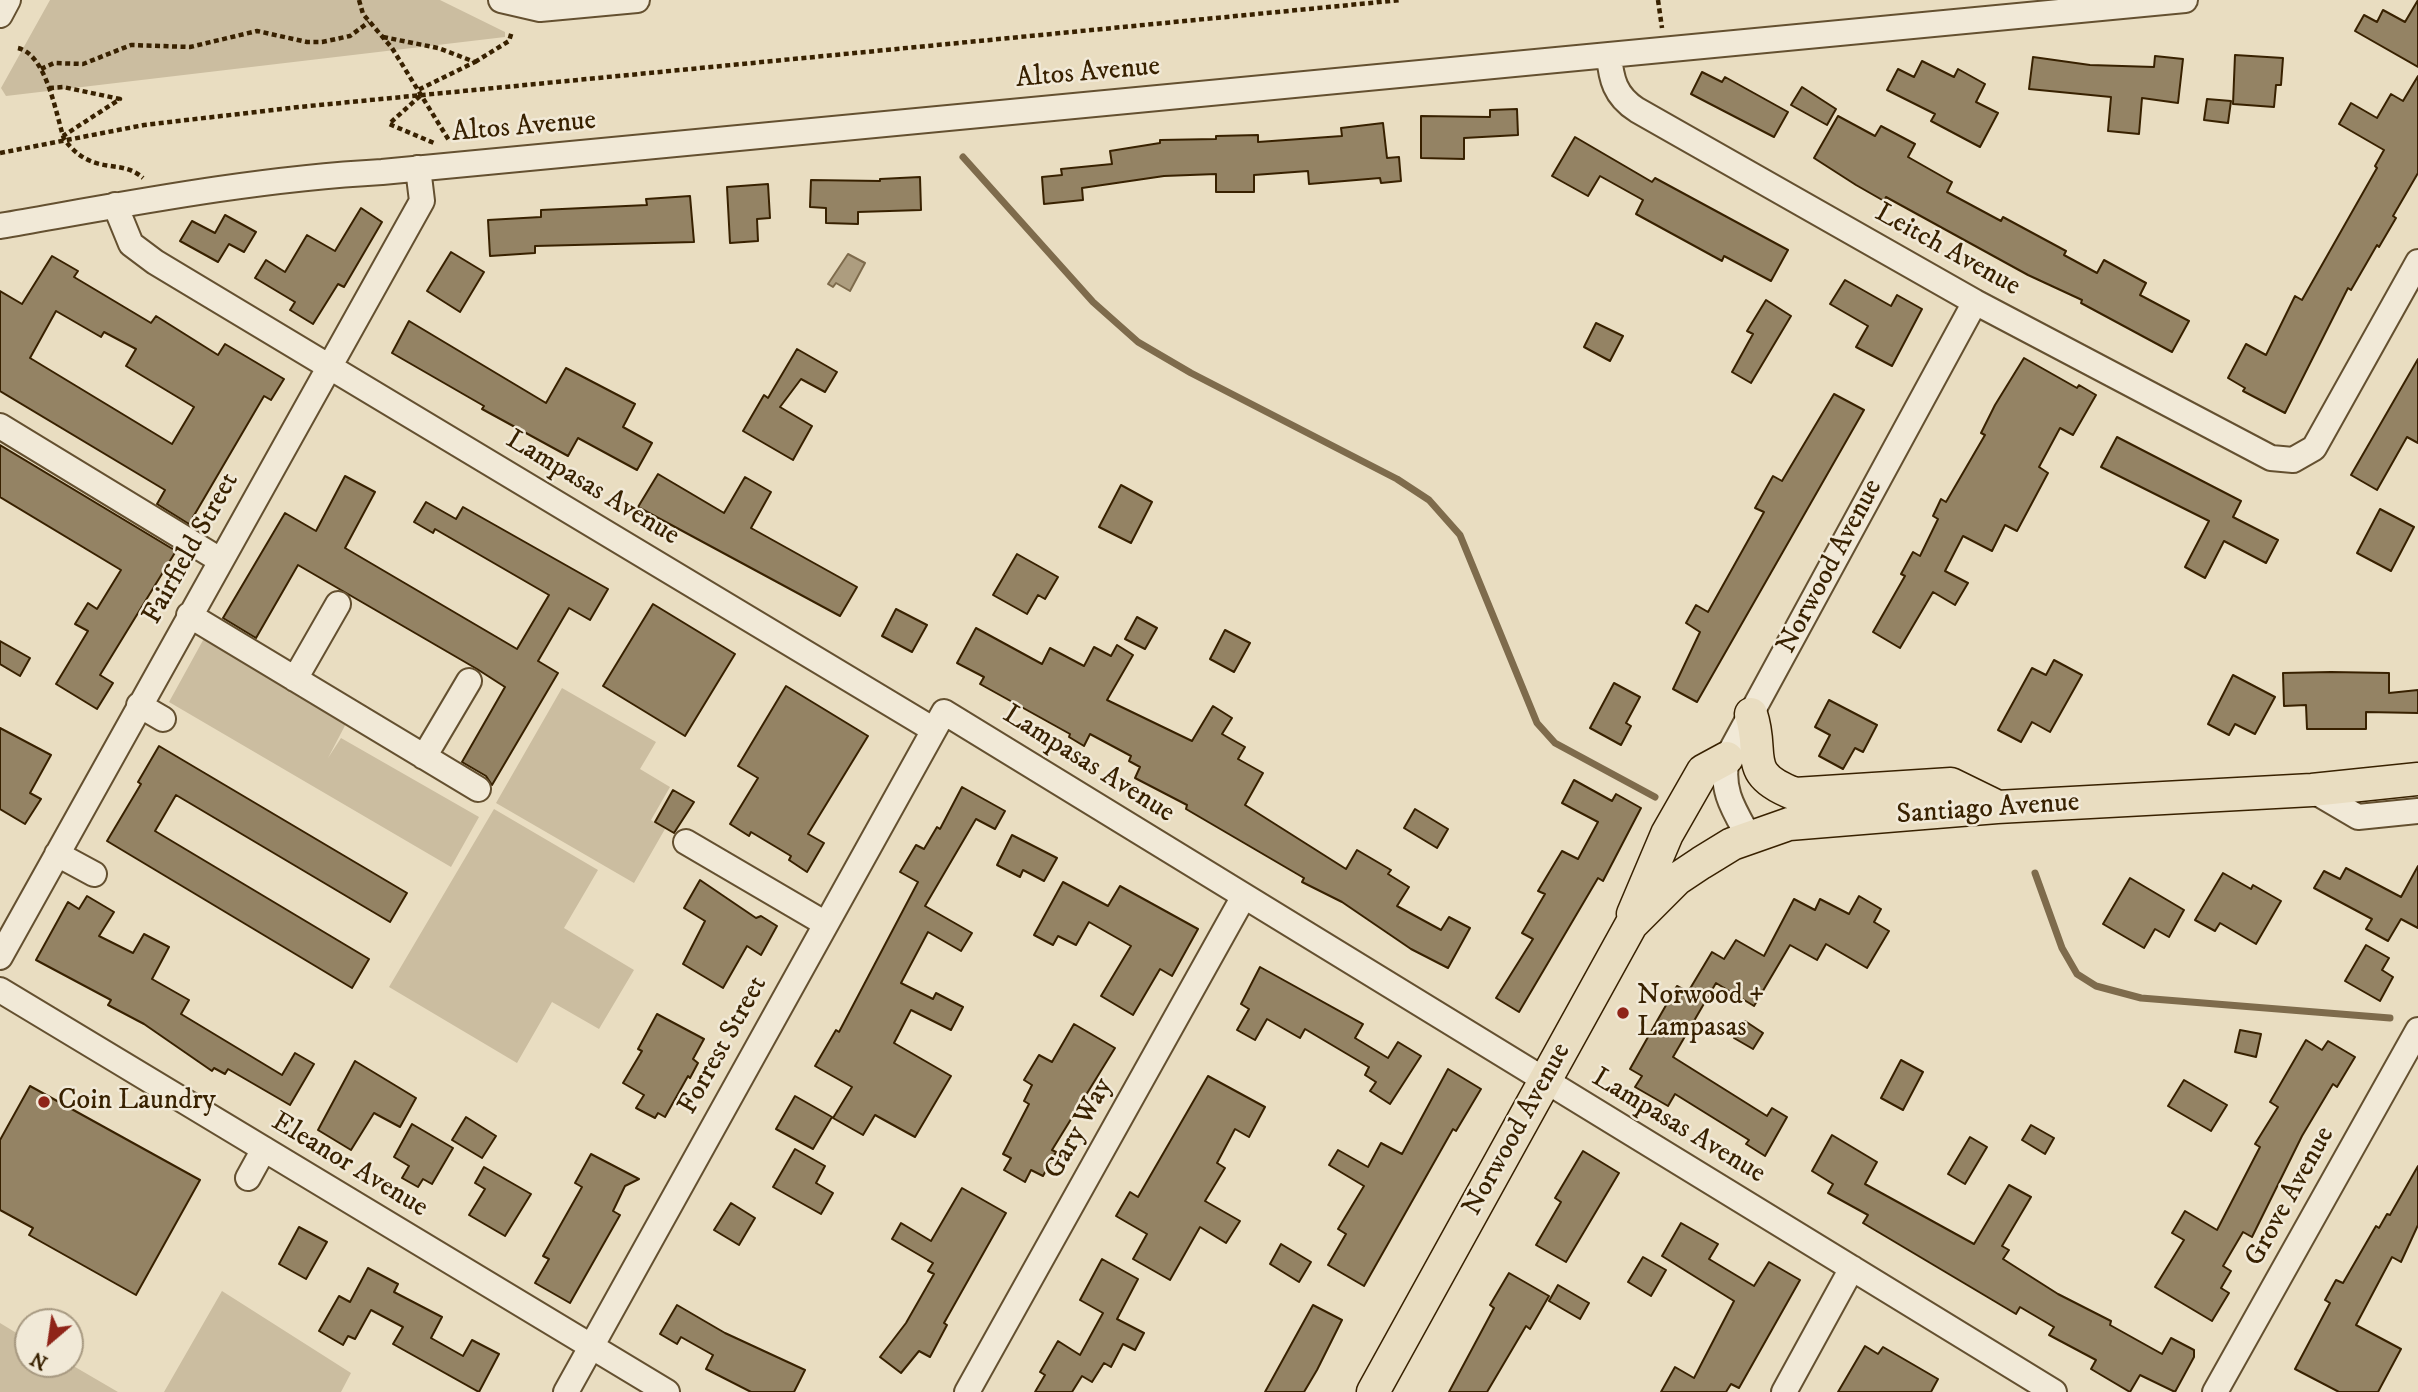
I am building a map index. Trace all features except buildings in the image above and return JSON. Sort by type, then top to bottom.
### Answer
[{"type":"main road","points":[[1751,713],[1757,732],[1755,753],[1761,774],[1774,786],[1794,794],[1951,784],[1997,807]]},
{"type":"main road","points":[[1619,946],[1667,834],[1703,771],[1727,758]]},
{"type":"main road","name":"Santiago Avenue","points":[[1677,879],[1749,837],[1789,824],[1997,807],[2312,790],[2418,779]]},
{"type":"main road","name":"Norwood Avenue","points":[[1373,1392],[1619,946],[1632,925],[1677,879]]},
{"type":"street","points":[[0,15],[8,0]]},
{"type":"street","points":[[510,3],[540,9],[637,0]]},
{"type":"street","name":"Altos Avenue","points":[[0,226],[300,176],[418,168],[2185,0]]},
{"type":"street","name":"Leitch Avenue","points":[[1609,55],[1611,82],[1625,102],[1637,110],[1975,302],[2260,454],[2293,460],[2307,454],[2318,441],[2414,278]]},
{"type":"street","name":"Fairfield Street","points":[[0,957],[328,365],[422,201],[418,168]]},
{"type":"street","name":"Lampasas Avenue","points":[[115,205],[131,244],[137,250],[934,730],[944,712],[2054,1392]]},
{"type":"street","name":"Norwood Avenue","points":[[1749,837],[1729,802],[1725,787],[1727,758],[1975,302]]},
{"type":"street","points":[[0,426],[220,560]]},
{"type":"street","points":[[295,679],[338,604]]},
{"type":"street","points":[[189,615],[478,789]]},
{"type":"street","points":[[424,757],[469,681]]},
{"type":"street","points":[[139,705],[163,719]]},
{"type":"street","name":"Forrest Street","points":[[566,1392],[934,730]]},
{"type":"street","points":[[2312,790],[2358,817],[2418,811]]},
{"type":"street","points":[[686,842],[826,924]]},
{"type":"street","points":[[57,854],[94,874]]},
{"type":"street","name":"Gary Way","points":[[967,1392],[1244,896]]},
{"type":"street","name":"Eleanor Avenue","points":[[0,990],[667,1392]]},
{"type":"street","name":"Grove Avenue","points":[[2215,1392],[2418,1030]]},
{"type":"street","points":[[247,1178],[264,1149]]},
{"type":"street","points":[[1784,1392],[1852,1268]]},
{"type":"path","points":[[359,0],[369,22],[383,37],[419,92],[449,139],[452,146],[390,126],[419,92],[509,41],[512,31]]},
{"type":"path","points":[[0,153],[64,138],[144,125],[419,92],[1401,0]]},
{"type":"path","points":[[1658,0],[1661,26]]},
{"type":"path","points":[[41,69],[54,63],[83,64],[131,46],[190,47],[257,31],[307,42],[322,42],[350,36],[369,22]]},
{"type":"path","points":[[383,37],[438,48],[475,62]]},
{"type":"path","points":[[18,48],[25,50],[41,69],[64,138],[77,155],[92,163],[134,170],[143,177]]},
{"type":"path","points":[[49,88],[63,87],[120,99],[64,138]]},
{"type":"shaded area","points":[[50,0],[440,0],[505,32],[505,37],[6,96],[1,88]]},
{"type":"shaded area","points":[[848,254],[865,263],[850,291],[836,283],[833,287],[828,284]]},
{"type":"shaded area","points":[[207,633],[350,716],[328,758],[341,738],[479,817],[451,867],[169,702]]},
{"type":"shaded area","points":[[562,688],[656,742],[640,769],[670,787],[651,820],[665,829],[634,883],[496,803]]},
{"type":"shaded area","points":[[494,809],[598,870],[564,928],[634,970],[599,1029],[552,1002],[517,1063],[389,987]]},
{"type":"shaded area","points":[[222,1291],[351,1373],[341,1392],[164,1392]]},
{"type":"shaded area","points":[[0,1323],[14,1332],[14,1378],[84,1378],[84,1372],[118,1392],[0,1392]]},
{"type":"waterway","points":[[963,157],[1093,302],[1138,342],[1191,373],[1397,479],[1429,500],[1460,535],[1537,723],[1555,743],[1655,797]]},
{"type":"waterway","points":[[2035,873],[2062,948],[2077,974],[2096,986],[2141,998],[2390,1018]]},
{"type":"place","name":"Norwood + Lampasas","points":[[1623,1013]]},
{"type":"place","name":"Coin Laundry","points":[[44,1102]]}]
